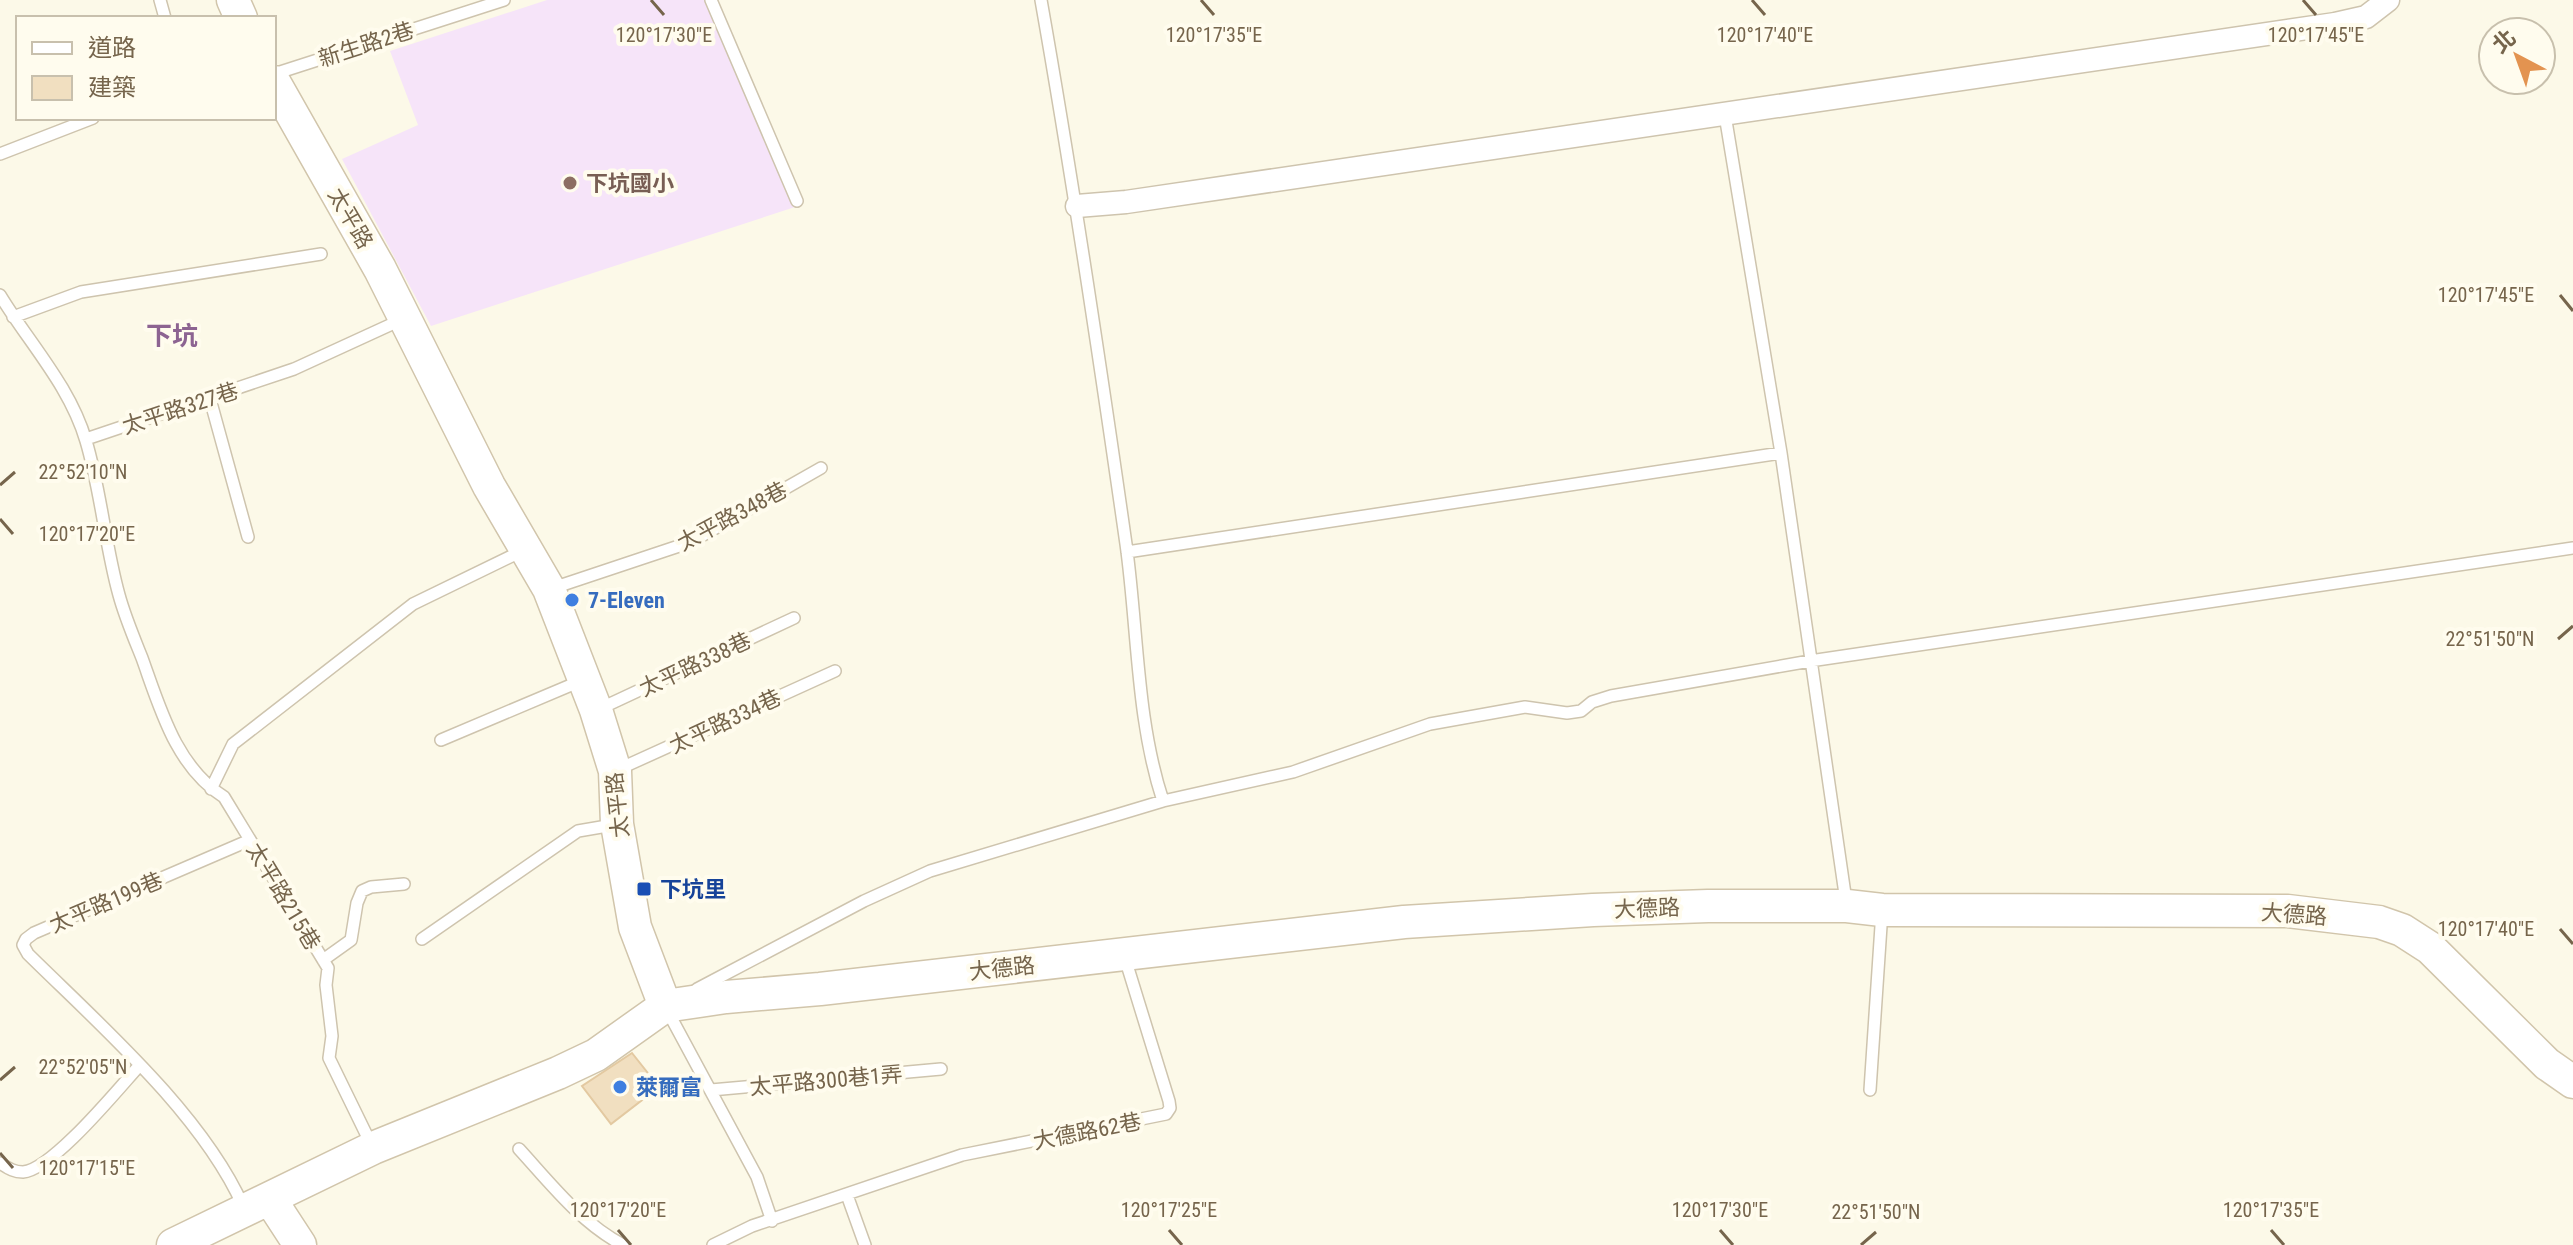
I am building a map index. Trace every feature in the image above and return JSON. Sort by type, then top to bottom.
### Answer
[{"type":"street","points":[[1077,206],[1126,202],[2335,24],[2366,17],[2388,0]]},
{"type":"street","name":"太平路","points":[[276,86],[380,269],[489,486],[549,589],[596,710],[615,771],[617,824],[635,927],[665,1006]]},
{"type":"street","name":"大德路","points":[[665,1006],[1404,922],[1593,910],[1847,906],[1882,910],[2288,911],[2379,922],[2402,930],[2430,948],[2547,1064],[2573,1082]]},
{"type":"street","points":[[173,1245],[373,1148],[596,1055],[665,1006]]},
{"type":"street","points":[[258,1205],[300,1245]]},
{"type":"lane","name":"新生路2巷","points":[[276,73],[504,0]]},
{"type":"lane","points":[[711,0],[797,201]]},
{"type":"lane","points":[[1041,0],[1077,206],[1127,552],[1150,762],[1163,801]]},
{"type":"lane","points":[[1725,115],[1781,453],[1847,906]]},
{"type":"lane","points":[[0,154],[88,120]]},
{"type":"lane","points":[[13,317],[81,292],[321,254]]},
{"type":"lane","points":[[0,295],[58,380],[86,439]]},
{"type":"lane","name":"太平路327巷","points":[[86,439],[294,369],[405,319]]},
{"type":"lane","points":[[210,399],[248,537]]},
{"type":"lane","name":"太平路215巷","points":[[86,439],[119,597],[168,729],[183,756],[211,789],[224,797],[328,968],[326,985],[332,1036],[329,1058],[373,1148]]},
{"type":"lane","points":[[1127,552],[1781,453]]},
{"type":"lane","name":"太平路348巷","points":[[549,589],[691,542],[821,468]]},
{"type":"lane","points":[[211,789],[233,744],[413,604],[526,548]]},
{"type":"lane","points":[[772,1221],[757,1177],[665,1006],[864,901],[930,871],[1163,801],[1293,772],[1430,724],[1525,707],[1567,713],[1581,711],[1592,702],[1611,696],[1810,661],[2573,548]]},
{"type":"lane","name":"太平路338巷","points":[[596,710],[794,618]]},
{"type":"lane","name":"太平路334巷","points":[[615,771],[835,671]]},
{"type":"lane","points":[[441,740],[584,680]]},
{"type":"lane","points":[[422,939],[578,831],[617,824]]},
{"type":"lane","name":"太平路199巷","points":[[250,840],[34,933],[23,945],[28,954],[184,1113],[233,1185],[258,1205]]},
{"type":"lane","points":[[323,960],[351,940],[362,891],[371,887],[404,884]]},
{"type":"lane","points":[[1870,1090],[1882,910]]},
{"type":"lane","name":"大德路62巷","points":[[847,1195],[962,1155],[1166,1114],[1170,1108],[1169,1101],[1124,954]]},
{"type":"lane","points":[[0,1163],[11,1171],[26,1172],[70,1143],[139,1066]]},
{"type":"lane","name":"太平路300巷1弄","points":[[711,1090],[941,1069]]},
{"type":"lane","points":[[519,1149],[574,1208],[603,1234],[623,1245]]},
{"type":"lane","points":[[713,1245],[752,1226],[847,1195],[865,1245]]},
{"type":"shaded area","name":"下坑國小","points":[[547,0],[709,0],[795,207],[431,326],[342,159],[418,125],[390,51]]},
{"type":"building","name":"萊爾富","points":[[632,1053],[659,1087],[611,1124],[582,1086]]},
{"type":"place","name":"下坑國小","points":[[570,183]]},
{"type":"place","name":"7-Eleven","points":[[572,600]]},
{"type":"place","name":"下坑里","points":[[644,889]]},
{"type":"place","name":"萊爾富","points":[[620,1087]]},
{"type":"district","name":"下坑","points":[[172,336]]}]
